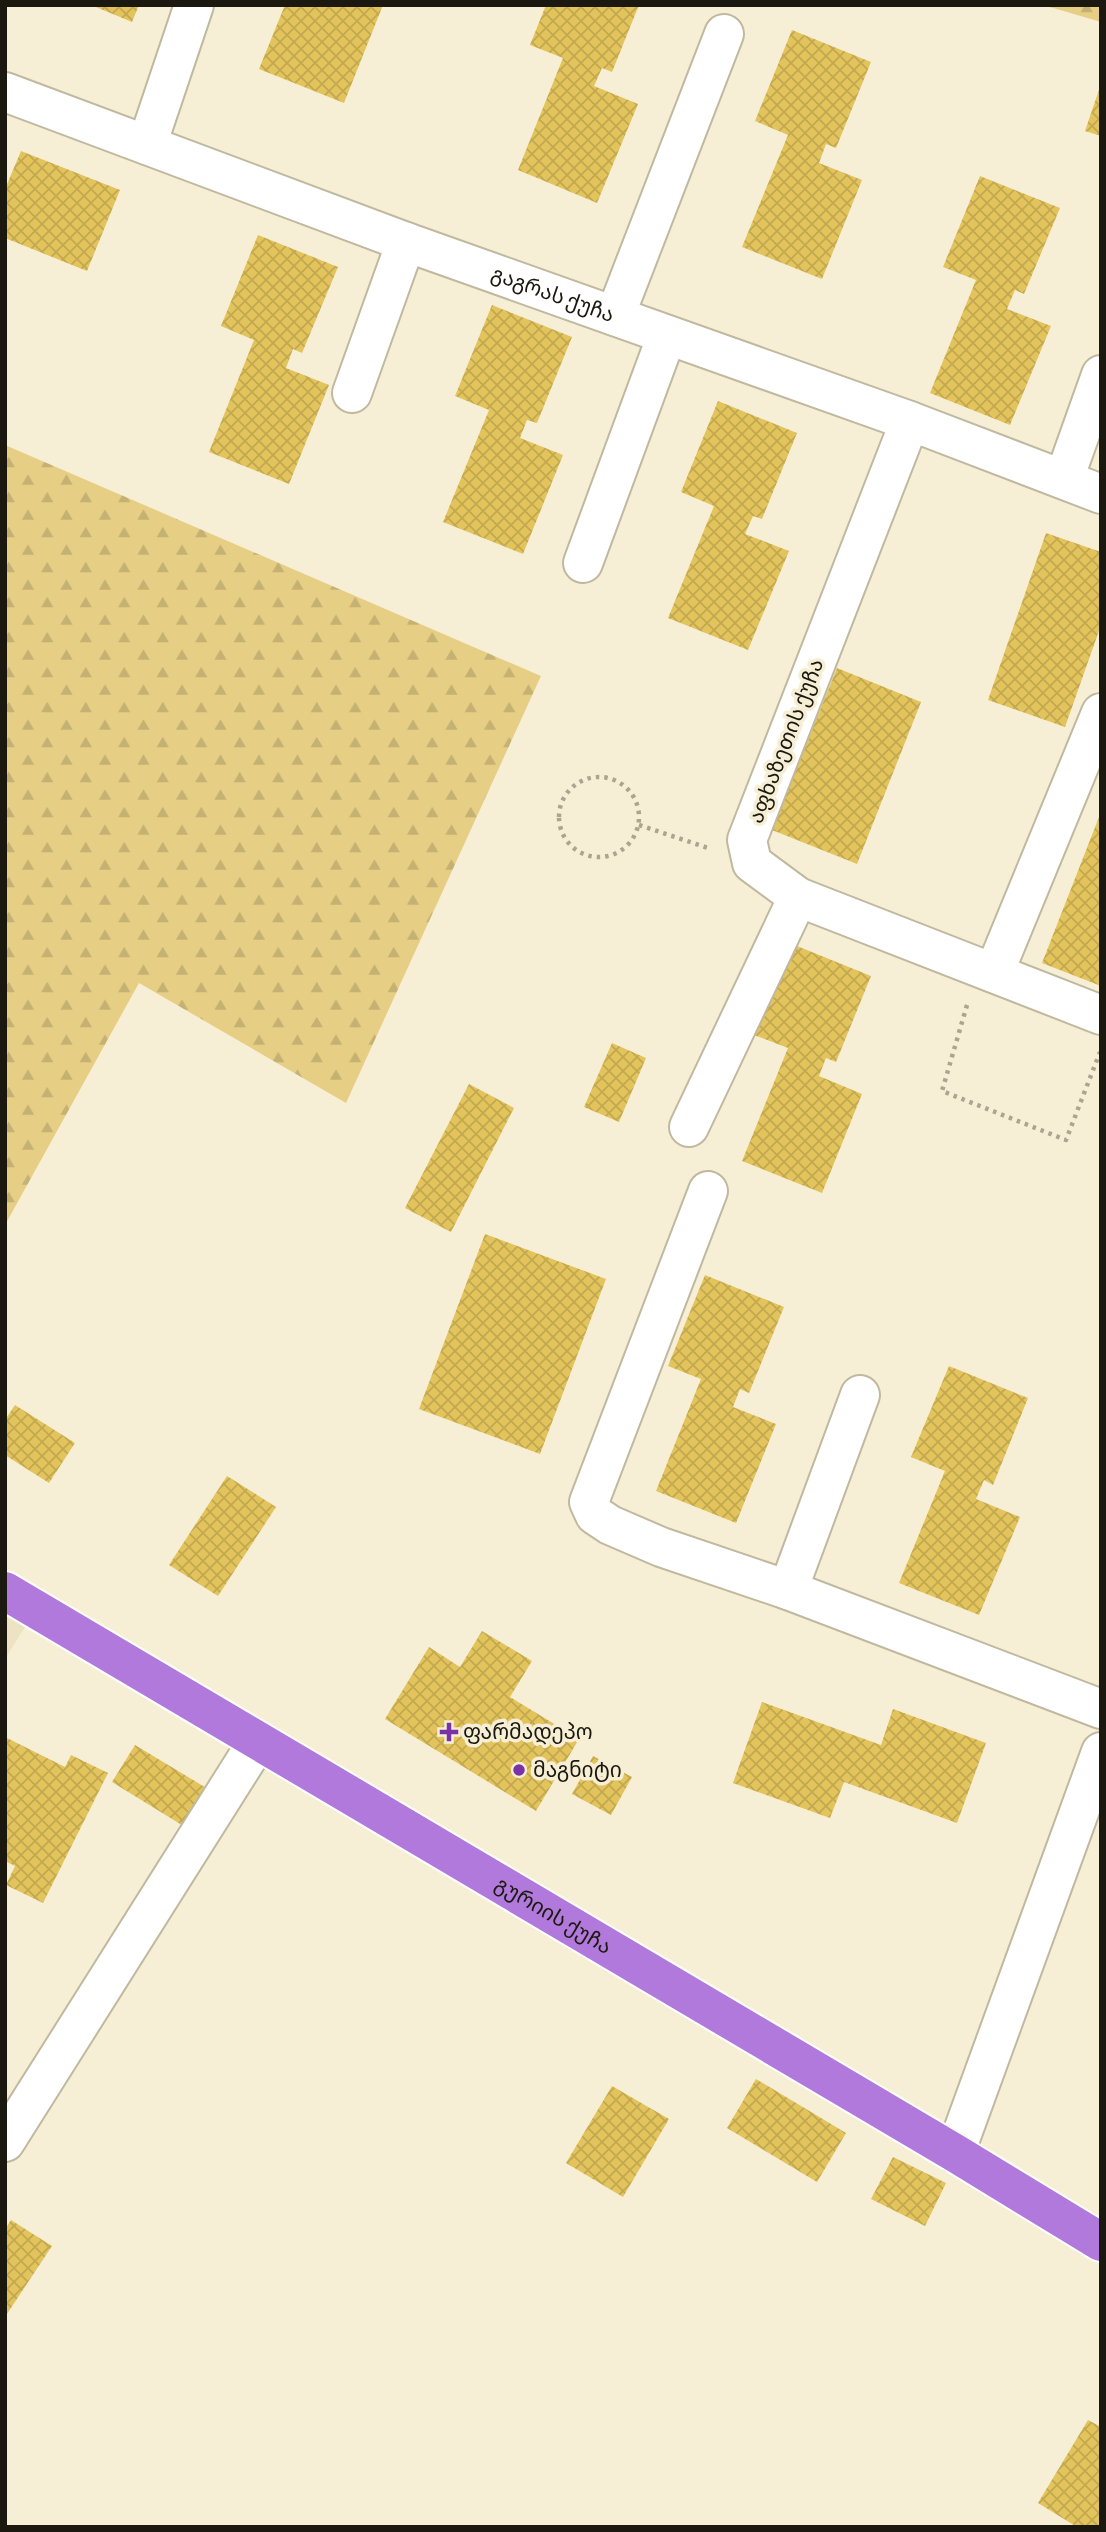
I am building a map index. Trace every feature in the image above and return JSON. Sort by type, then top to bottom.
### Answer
[{"type":"highway","name":"გურიის ქუჩა","points":[[5,1591],[1101,2242]]},
{"type":"street","points":[[147,145],[194,5]]},
{"type":"street","points":[[615,316],[724,34]]},
{"type":"street","name":"გაგრას ქუჩა","points":[[5,92],[406,242],[910,421],[1101,494]]},
{"type":"street","points":[[352,393],[406,242]]},
{"type":"street","points":[[583,564],[667,335]]},
{"type":"street","points":[[1064,479],[1101,375]]},
{"type":"street","name":"აფხაზეთის ქუჩა","points":[[752,863],[747,840],[910,421]]},
{"type":"street","points":[[986,970],[1101,713]]},
{"type":"street","points":[[752,863],[798,897],[1101,1015]]},
{"type":"street","points":[[689,1127],[798,897]]},
{"type":"street","points":[[708,1191],[589,1502],[595,1515],[623,1531],[661,1547],[788,1590],[1101,1709]]},
{"type":"street","points":[[788,1590],[860,1395]]},
{"type":"street","points":[[5,2142],[258,1741]]},
{"type":"street","points":[[954,2153],[1101,1752]]},
{"type":"path","points":[[601,777],[615,779],[635,798],[639,825],[634,837],[616,854],[590,856],[568,843],[559,821],[560,807],[575,785],[601,777]]},
{"type":"path","points":[[639,825],[752,863]]},
{"type":"path","points":[[986,970],[942,1091],[1066,1140],[1101,1051]]},
{"type":"shaded area","points":[[5,1591],[36,1609],[5,1659]]},
{"type":"green space","points":[[1043,5],[1101,5],[1101,22]]},
{"type":"green space","points":[[5,445],[541,676],[346,1103],[139,983],[5,1225]]},
{"type":"building","points":[[91,5],[139,5],[132,22]]},
{"type":"building","points":[[285,5],[383,5],[344,103],[259,69]]},
{"type":"building","points":[[546,5],[639,5],[612,72],[602,68],[594,86],[638,104],[597,203],[518,170],[563,58],[530,45]]},
{"type":"building","points":[[792,30],[871,62],[836,148],[826,144],[819,163],[862,180],[822,279],[742,247],[788,135],[755,121]]},
{"type":"building","points":[[1101,87],[1101,136],[1085,131]]},
{"type":"building","points":[[21,151],[120,190],[87,271],[5,238],[5,189]]},
{"type":"building","points":[[980,176],[1060,208],[1024,294],[1015,290],[1007,309],[1051,326],[1010,425],[930,393],[976,280],[943,267]]},
{"type":"building","points":[[258,235],[338,267],[302,353],[293,349],[286,368],[329,385],[289,484],[209,452],[254,340],[221,326]]},
{"type":"building","points":[[492,305],[572,337],[537,423],[527,420],[520,438],[563,455],[523,554],[443,522],[489,410],[455,396]]},
{"type":"building","points":[[718,401],[797,433],[762,519],[753,516],[745,534],[789,551],[748,650],[668,618],[714,506],[681,492]]},
{"type":"building","points":[[1046,533],[1101,552],[1101,625],[1065,727],[988,700]]},
{"type":"building","points":[[837,668],[921,702],[857,864],[772,830]]},
{"type":"building","points":[[1101,812],[1101,986],[1042,963]]},
{"type":"building","points":[[792,944],[871,976],[836,1062],[826,1058],[819,1076],[862,1094],[822,1193],[742,1161],[788,1048],[754,1035]]},
{"type":"building","points":[[612,1043],[646,1058],[619,1122],[584,1107]]},
{"type":"building","points":[[469,1084],[514,1108],[451,1232],[405,1208]]},
{"type":"building","points":[[485,1234],[606,1279],[540,1454],[419,1409]]},
{"type":"building","points":[[705,1275],[784,1307],[749,1393],[740,1389],[733,1407],[776,1424],[736,1523],[656,1491],[701,1379],[668,1366]]},
{"type":"building","points":[[949,1366],[1028,1398],[993,1485],[984,1480],[976,1499],[1020,1517],[979,1615],[899,1583],[945,1471],[911,1457]]},
{"type":"building","points":[[15,1405],[75,1443],[49,1483],[5,1455],[5,1420]]},
{"type":"building","points":[[227,1476],[276,1507],[218,1596],[169,1565]]},
{"type":"building","points":[[482,1631],[532,1661],[510,1697],[579,1739],[536,1811],[385,1719],[429,1647],[460,1667]]},
{"type":"building","points":[[762,1702],[881,1745],[893,1709],[986,1743],[957,1823],[844,1782],[830,1818],[733,1783]]},
{"type":"building","points":[[5,1737],[65,1767],[71,1755],[108,1773],[43,1903],[6,1885],[15,1866],[5,1861]]},
{"type":"building","points":[[135,1745],[208,1789],[185,1827],[112,1782]]},
{"type":"building","points":[[593,1756],[632,1777],[611,1815],[572,1794]]},
{"type":"building","points":[[756,2079],[846,2133],[817,2182],[727,2128]]},
{"type":"building","points":[[612,2086],[669,2119],[623,2197],[566,2163]]},
{"type":"building","points":[[893,2157],[946,2183],[925,2226],[871,2199]]},
{"type":"building","points":[[11,2220],[52,2246],[5,2317],[5,2229]]},
{"type":"building","points":[[1088,2420],[1101,2427],[1101,2527],[1077,2527],[1038,2503]]},
{"type":"place","name":"ფარმადეპო","points":[[449,1732]]},
{"type":"place","name":"მაგნიტი","points":[[519,1770]]}]
